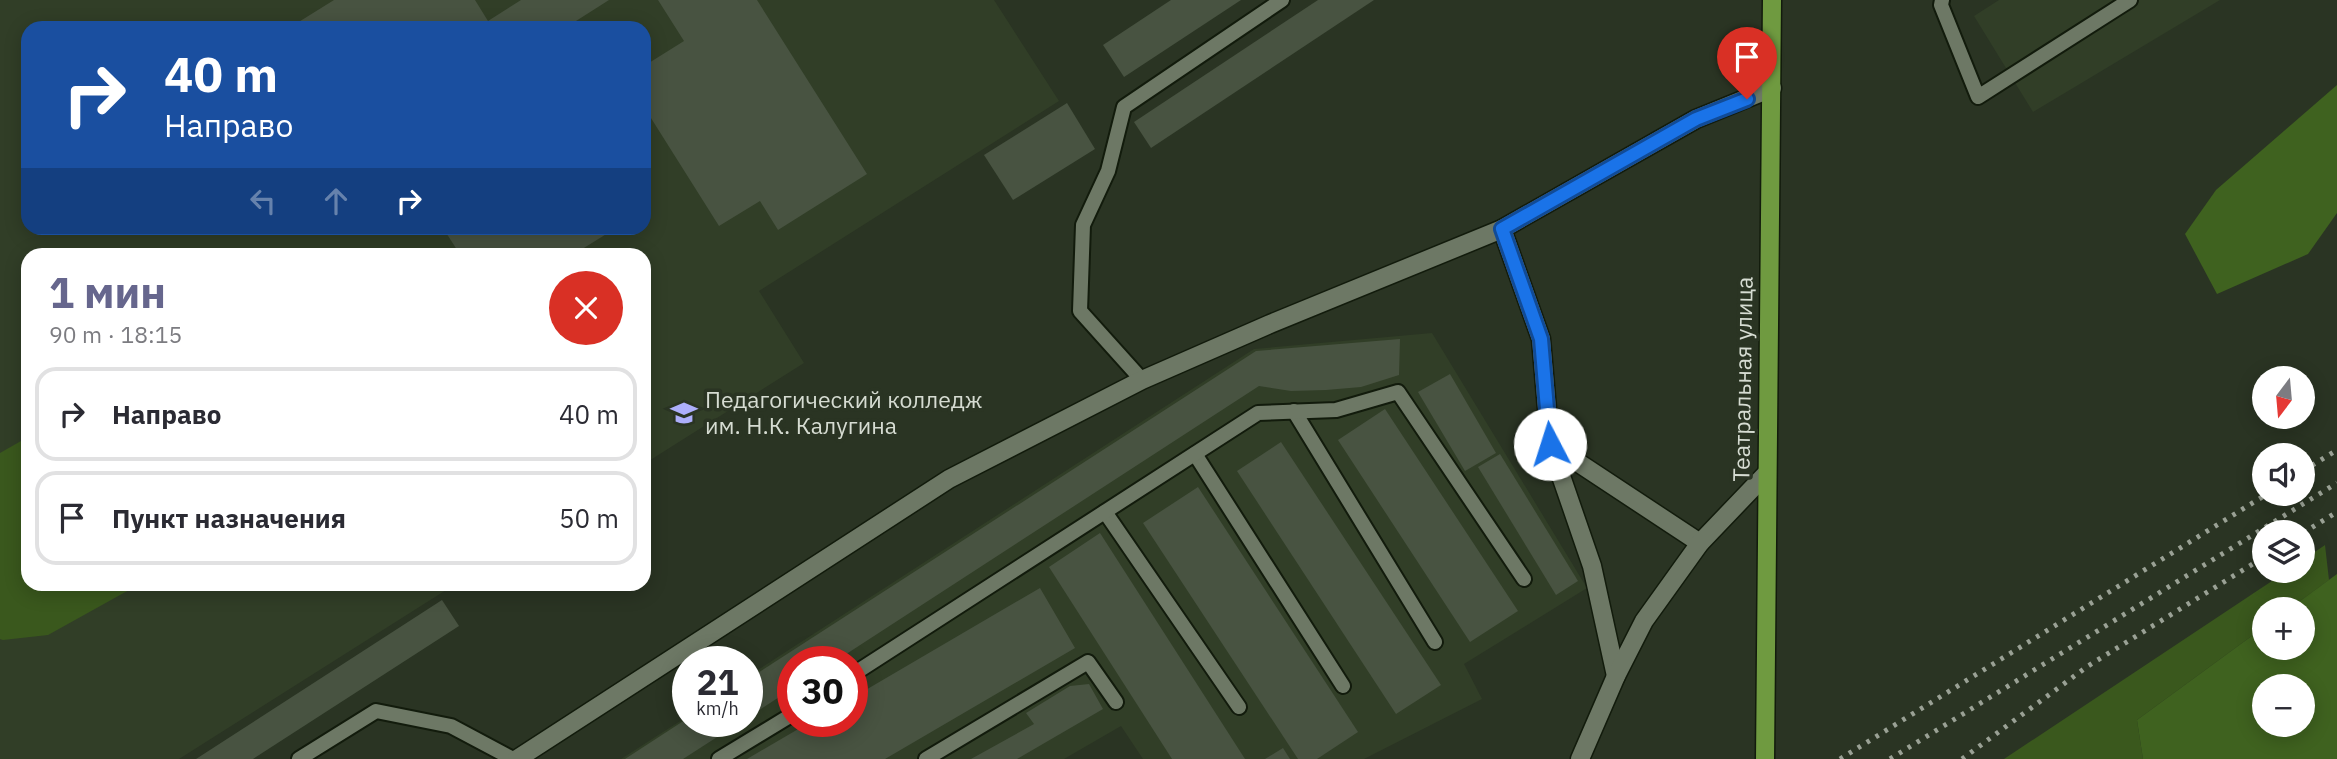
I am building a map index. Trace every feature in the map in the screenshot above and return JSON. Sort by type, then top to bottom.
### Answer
[{"type":"main road","name":"Театральная улица","points":[[1765,759],[1772,0]]},
{"type":"street","points":[[523,757],[948,479],[1142,380],[1283,318],[1502,229],[1696,119],[1772,88]]},
{"type":"street","points":[[1502,229],[1541,339],[1550,444],[1592,566],[1616,676]]},
{"type":"street","points":[[1550,444],[1700,544]]},
{"type":"street","points":[[1580,759],[1616,676],[1644,621],[1700,544],[1766,474]]},
{"type":"lane","points":[[1142,380],[1080,312],[1083,225],[1108,171],[1124,107],[1282,0]]},
{"type":"lane","points":[[1942,0],[1941,5],[1978,97],[2130,0]]},
{"type":"lane","points":[[868,665],[1258,413],[1336,410],[1398,392],[1524,579]]},
{"type":"lane","points":[[1294,411],[1435,642]]},
{"type":"lane","points":[[1195,454],[1343,686]]},
{"type":"lane","points":[[1105,512],[1239,707]]},
{"type":"lane","points":[[926,759],[1088,662],[1116,702]]},
{"type":"lane","points":[[299,759],[376,711],[451,726],[523,757]]},
{"type":"lane","points":[[719,759],[777,723]]},
{"type":"shaded area","name":"Педагогический колледж им. Н.К. Калугина","points":[[0,0],[994,0],[1059,101],[759,291],[804,363],[651,460],[651,248],[21,248],[21,591],[445,591],[179,759],[0,759]]},
{"type":"shaded area","points":[[1999,0],[2220,0],[2033,112],[1974,16]]},
{"type":"shaded area","points":[[1432,333],[1587,588],[1464,664],[1482,699],[1364,759],[1143,759],[1121,726],[1064,759],[621,759],[672,726],[672,737],[763,737],[763,667],[777,658],[777,737],[868,737],[868,646],[795,646],[1254,349]]},
{"type":"green space","points":[[2337,85],[2337,213],[2308,254],[2217,294],[2185,234],[2216,190]]},
{"type":"green space","points":[[21,441],[21,591],[127,591],[48,635],[0,639],[0,453]]},
{"type":"green space","points":[[2325,545],[2329,580],[2306,597],[2252,597],[2252,636],[2137,720],[2143,759],[2004,759],[2269,583],[2315,583],[2315,552]]},
{"type":"green space","points":[[2337,574],[2337,759],[2143,759],[2137,720],[2252,636],[2252,660],[2315,660],[2315,597],[2305,597]]},
{"type":"building","points":[[334,0],[475,0],[488,21],[300,21]]},
{"type":"building","points":[[521,0],[609,0],[576,21],[488,21]]},
{"type":"building","points":[[658,0],[757,0],[867,174],[778,230],[760,201],[719,226],[651,118],[651,62],[684,41]]},
{"type":"building","points":[[1171,0],[1241,0],[1124,77],[1103,45]]},
{"type":"building","points":[[1318,0],[1374,0],[1151,148],[1134,122]]},
{"type":"building","points":[[1067,103],[1095,149],[1013,200],[984,155]]},
{"type":"building","points":[[448,235],[605,235],[584,248],[456,248]]},
{"type":"building","points":[[1400,339],[1399,375],[1361,387],[1326,390],[1291,391],[1259,386],[859,646],[800,646],[1256,351]]},
{"type":"building","points":[[1450,374],[1496,453],[1465,471],[1418,392]]},
{"type":"building","points":[[1385,409],[1518,611],[1470,642],[1338,440]]},
{"type":"building","points":[[1281,442],[1441,685],[1396,714],[1237,471]]},
{"type":"building","points":[[1500,454],[1578,581],[1556,595],[1478,467]]},
{"type":"building","points":[[1198,487],[1358,732],[1317,759],[1298,759],[1143,523]]},
{"type":"building","points":[[1100,533],[1245,759],[1172,759],[1049,567]]},
{"type":"building","points":[[1040,588],[1075,648],[885,759],[747,759],[785,737],[868,737],[868,689]]},
{"type":"building","points":[[442,600],[459,626],[253,759],[196,759]]},
{"type":"building","points":[[777,661],[777,698],[763,708],[763,670]]},
{"type":"building","points":[[1089,684],[1103,709],[1017,759],[971,759],[1034,724],[1026,713],[1070,686]]},
{"type":"building","points":[[672,728],[672,737],[717,737],[683,759],[625,759]]},
{"type":"building","points":[[1283,748],[1290,759],[1265,759]]},
{"type":"railway","points":[[2315,464],[2337,450]]},
{"type":"railway","points":[[1890,759],[2337,483]]},
{"type":"railway","points":[[1840,759],[2252,503]]},
{"type":"railway","points":[[2315,526],[2337,512]]},
{"type":"railway","points":[[1962,759],[2088,666],[2252,564]]},
{"type":"place","name":"Педагогический колледж им. Н.К. Калугина","points":[[684,413]]},
{"type":"route","points":[[1550,444],[1541,339],[1502,229],[1696,119],[1747,99]]}]
